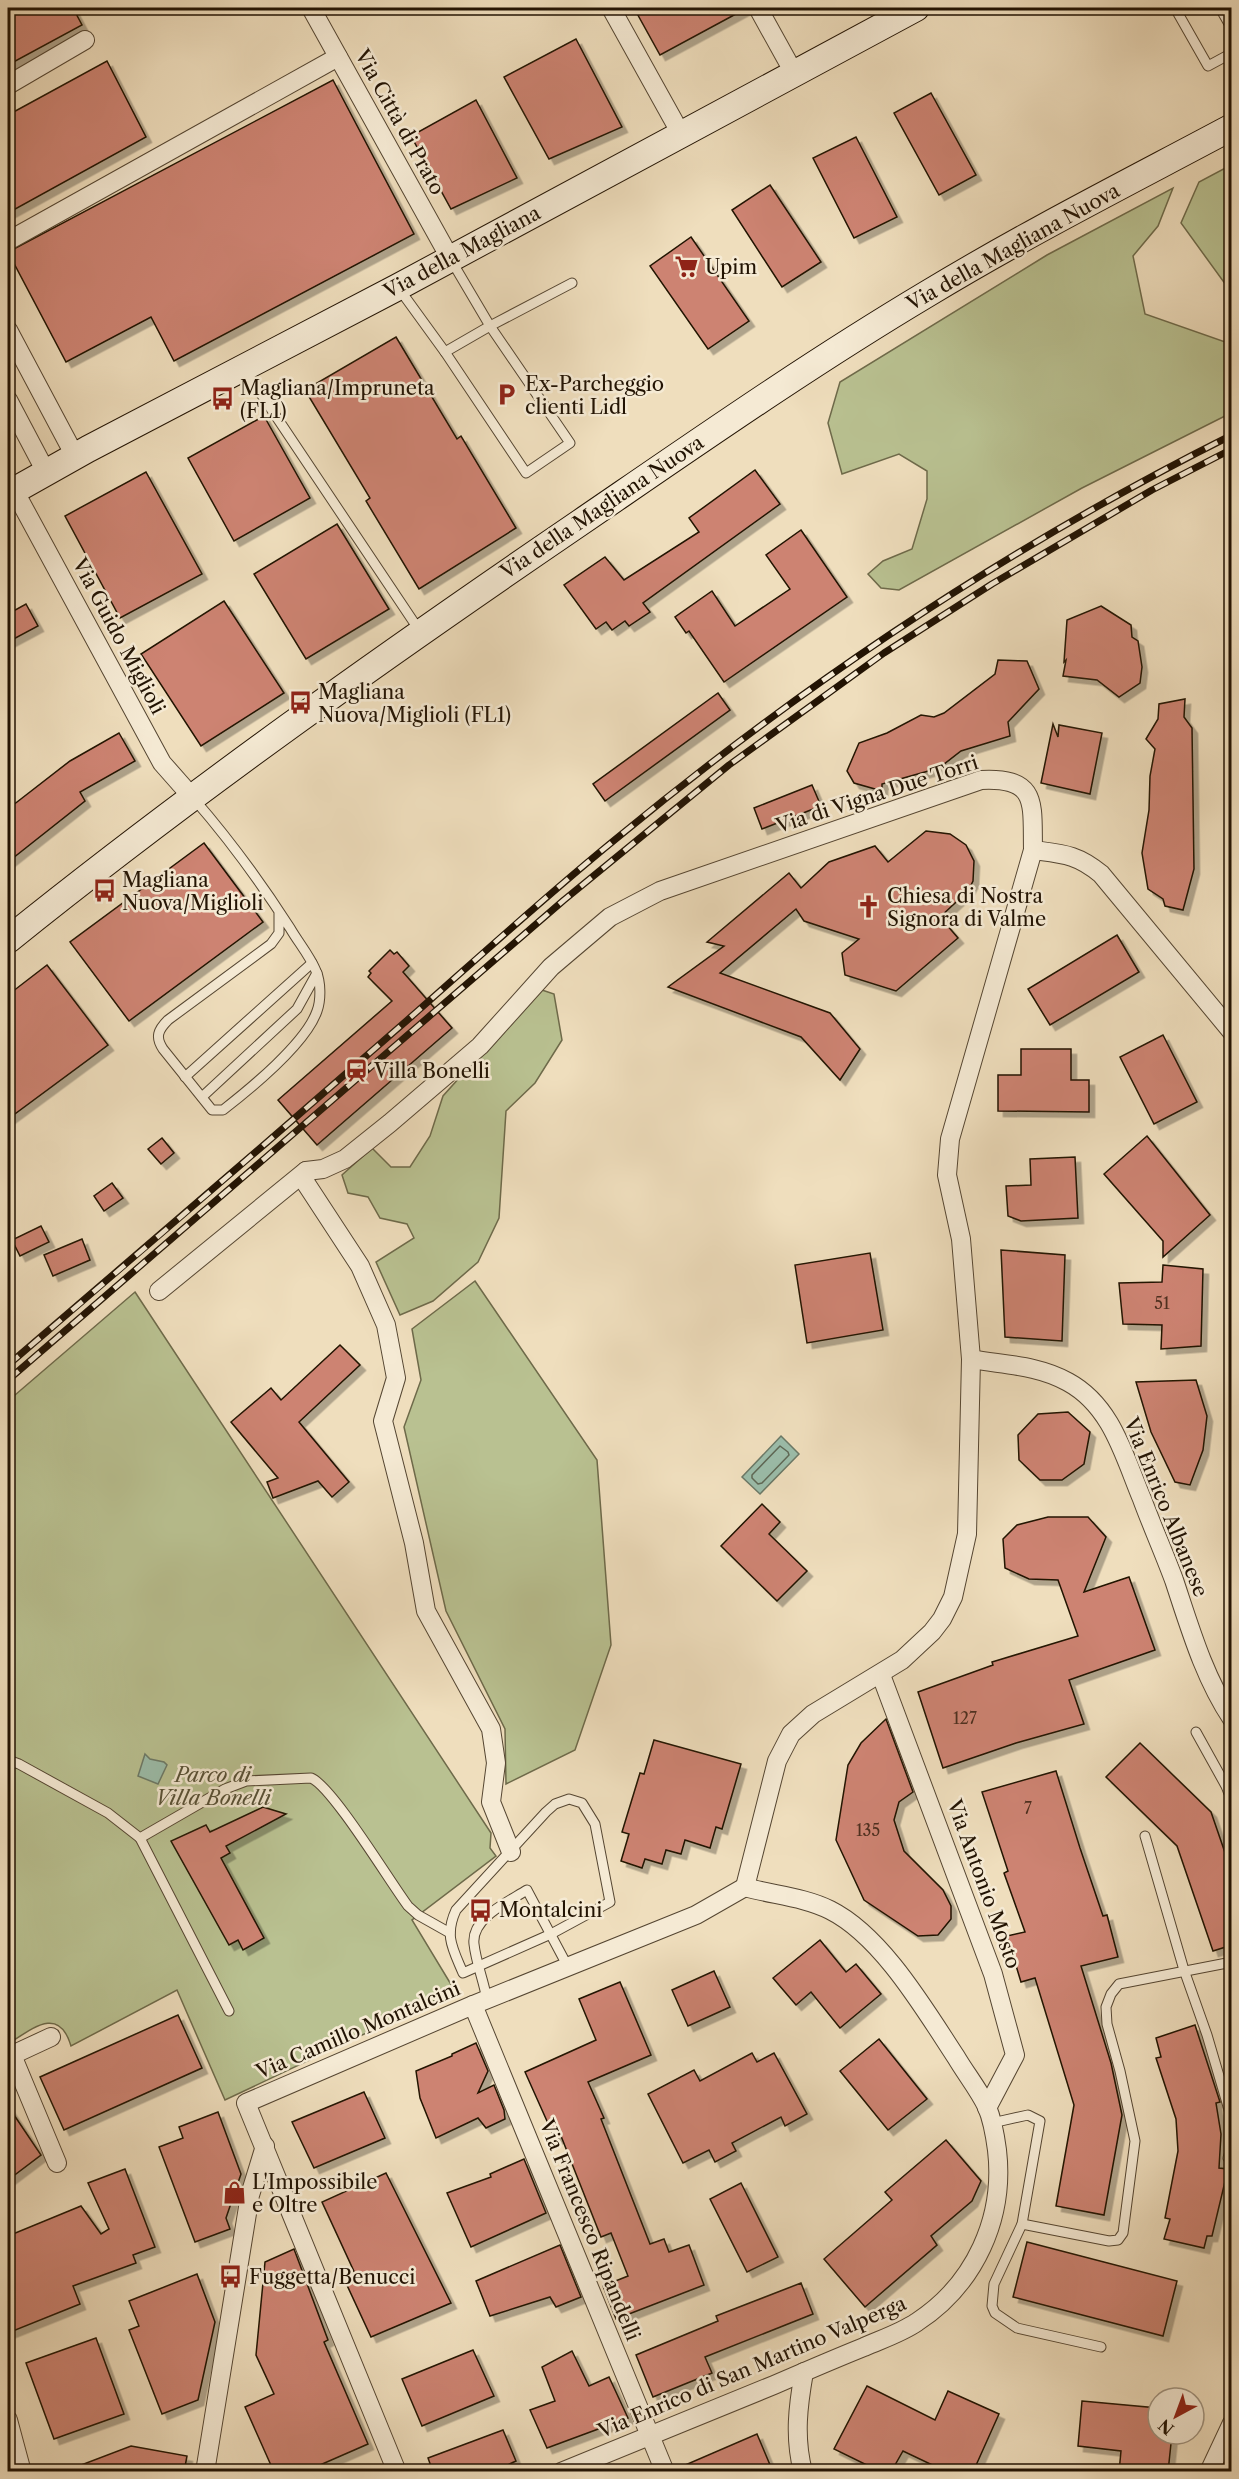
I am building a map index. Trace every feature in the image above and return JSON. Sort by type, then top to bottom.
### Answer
[{"type":"main road","name":"Via della Magliana","points":[[11,492],[916,8]]},
{"type":"main road","name":"Via della Magliana Nuova","points":[[8,940],[192,797],[420,632],[734,418],[867,330],[988,258],[1232,127]]},
{"type":"street","name":"Via Città di Prato","points":[[310,8],[450,258]]},
{"type":"street","points":[[611,8],[681,134]]},
{"type":"street","points":[[758,8],[794,73]]},
{"type":"street","points":[[8,85],[84,40]]},
{"type":"street","points":[[8,241],[338,57]]},
{"type":"street","points":[[8,330],[75,456]]},
{"type":"street","points":[[8,400],[46,472]]},
{"type":"street","name":"Via Guido Miglioli","points":[[11,492],[162,763],[192,797]]},
{"type":"street","name":"Via di Vigna Due Torri","points":[[159,1291],[306,1171],[323,1169],[345,1159],[372,1137],[480,1046],[550,967],[610,917],[660,891],[981,780],[1000,779],[1022,786],[1029,796],[1032,808],[1033,849],[950,1139],[947,1175],[960,1239],[971,1359],[967,1534],[953,1596],[942,1619],[932,1632],[902,1660],[881,1675],[813,1714],[791,1734],[777,1761],[745,1887]]},
{"type":"street","points":[[1033,849],[1084,860],[1101,874],[1232,1032]]},
{"type":"street","points":[[306,1171],[305,1182],[360,1266],[386,1325],[396,1378],[383,1421],[414,1543],[426,1611],[491,1729],[496,1763],[491,1802],[512,1852]]},
{"type":"street","name":"Via Enrico Albanese","points":[[971,1359],[1030,1367],[1049,1373],[1077,1388],[1099,1407],[1119,1440],[1197,1648],[1223,1706],[1232,1719]]},
{"type":"street","name":"Via Antonio Mosto","points":[[881,1675],[993,1974],[1015,2055],[990,2115]]},
{"type":"street","name":"Via Camillo Montalcini","points":[[265,2146],[246,2103],[480,2002],[696,1915],[745,1887]]},
{"type":"street","name":"Via Enrico di San Martino Valperga","points":[[561,2472],[914,2324],[945,2300],[966,2275],[986,2242],[997,2201],[999,2166],[990,2115],[923,2006],[865,1936],[832,1910],[813,1903],[745,1887]]},
{"type":"street","name":"Via Francesco Ripandelli","points":[[480,2002],[665,2472]]},
{"type":"street","points":[[51,2037],[10,2056],[57,2163]]},
{"type":"street","points":[[205,2472],[250,2195],[265,2146]]},
{"type":"street","points":[[265,2146],[397,2472]]},
{"type":"street","points":[[803,2472],[798,2449],[797,2422],[804,2372]]},
{"type":"street","points":[[8,2420],[22,2472]]},
{"type":"street","points":[[1209,2472],[1232,2423]]},
{"type":"lane","points":[[1175,8],[1208,66],[1232,53]]},
{"type":"lane","points":[[1220,8],[1232,29]]},
{"type":"lane","points":[[398,287],[446,352],[526,473],[570,443],[490,326],[450,258]]},
{"type":"lane","points":[[446,352],[572,283]]},
{"type":"lane","points":[[244,367],[420,632]]},
{"type":"lane","points":[[192,797],[224,834],[279,912],[312,963],[317,973],[320,999],[313,1020],[303,1035],[262,1076],[223,1110],[212,1110],[159,1043],[159,1030],[173,1016],[271,944],[279,933],[279,912]]},
{"type":"lane","points":[[185,1077],[312,963]]},
{"type":"lane","points":[[202,1097],[297,1009],[317,973]]},
{"type":"lane","points":[[8,1220],[8,1225]]},
{"type":"lane","points":[[1196,1732],[1232,1801]]},
{"type":"lane","points":[[8,1760],[108,1813],[140,1838],[229,2011]]},
{"type":"lane","points":[[140,1838],[225,1789],[246,1781],[311,1778],[323,1785],[338,1804],[408,1906],[418,1915],[450,1933]]},
{"type":"lane","points":[[569,1799],[582,1803],[595,1824],[610,1902],[551,1934],[463,1973],[451,1946],[450,1924],[456,1910],[512,1852],[555,1804],[569,1799]]},
{"type":"lane","points":[[1145,1836],[1184,1970],[1207,2035],[1232,2120]]},
{"type":"lane","name":"Via Camillo Montalcini","points":[[480,2002],[480,1965],[474,1945],[477,1927],[487,1917],[527,1890],[568,1967]]},
{"type":"lane","points":[[1022,2224],[1109,2241],[1118,2240],[1123,2233],[1135,2141],[1107,2024],[1106,2007],[1111,1994],[1119,1984],[1232,1962]]},
{"type":"lane","points":[[990,2115],[1028,2115],[1040,2121],[1022,2224],[994,2283],[992,2306],[995,2313],[1017,2328],[1101,2347]]},
{"type":"lane","points":[[1228,2158],[1232,2145]]},
{"type":"green space","points":[[1231,165],[1231,292],[1181,223],[1199,182]]},
{"type":"green space","points":[[1173,188],[1158,226],[1133,256],[1145,314],[1231,344],[1231,413],[1082,488],[899,590],[881,588],[868,574],[883,561],[912,549],[927,499],[927,471],[899,454],[842,474],[828,423],[840,382],[1047,255]]},
{"type":"green space","points":[[539,989],[554,994],[562,1040],[535,1083],[506,1111],[499,1218],[478,1262],[433,1301],[400,1315],[376,1262],[414,1238],[407,1224],[380,1218],[368,1197],[348,1193],[342,1175],[372,1148],[391,1167],[410,1167],[430,1136],[443,1096]]},
{"type":"green space","points":[[475,1281],[597,1460],[611,1645],[575,1750],[506,1784],[505,1729],[446,1611],[404,1427],[421,1380],[412,1329]]},
{"type":"green space","name":"Parco di Villa Bonelli","points":[[135,1292],[491,1833],[490,1848],[496,1856],[412,1920],[455,1991],[225,2100],[177,1990],[71,2046],[66,2034],[59,2026],[52,2023],[35,2027],[8,2044],[8,1401]]},
{"type":"water","points":[[781,1436],[799,1454],[760,1494],[742,1477]]},
{"type":"water","points":[[145,1754],[150,1759],[164,1762],[167,1765],[158,1784],[138,1776]]},
{"type":"building","points":[[8,8],[73,8],[82,25],[8,65]]},
{"type":"building","points":[[634,8],[747,8],[660,55]]},
{"type":"building","points":[[576,39],[622,127],[549,159],[504,77]]},
{"type":"building","points":[[107,61],[146,137],[8,213],[8,115]]},
{"type":"building","points":[[333,80],[414,234],[174,361],[151,317],[66,362],[8,252]]},
{"type":"building","points":[[931,93],[976,175],[939,195],[894,113]]},
{"type":"building","points":[[476,100],[517,178],[451,209],[411,136]]},
{"type":"building","points":[[856,137],[897,217],[854,238],[813,158]]},
{"type":"building","points":[[770,185],[821,262],[782,287],[732,210]]},
{"type":"building","points":[[691,237],[749,321],[708,349],[650,266]]},
{"type":"building","points":[[396,337],[457,439],[461,436],[516,528],[419,589],[366,501],[370,498],[305,390]]},
{"type":"building","points":[[264,416],[310,498],[234,541],[188,458]]},
{"type":"building","points":[[755,470],[780,504],[643,603],[650,612],[629,626],[625,621],[612,630],[606,622],[596,629],[564,585],[605,557],[624,580],[699,532],[689,518]]},
{"type":"building","points":[[146,472],[202,574],[120,618],[65,516]]},
{"type":"building","points":[[337,524],[389,609],[306,659],[254,574]]},
{"type":"building","points":[[801,530],[847,597],[724,682],[689,631],[686,633],[675,617],[712,591],[735,626],[790,589],[766,555]]},
{"type":"building","points":[[224,601],[284,693],[201,746],[141,654]]},
{"type":"building","points":[[26,604],[38,626],[8,642],[8,614]]},
{"type":"building","points":[[1101,606],[1131,625],[1132,637],[1138,641],[1142,667],[1140,683],[1119,697],[1097,680],[1063,676],[1066,660],[1064,662],[1067,620]]},
{"type":"building","points":[[998,660],[1027,661],[1039,689],[1008,722],[1010,736],[961,751],[939,768],[882,784],[882,791],[854,783],[847,771],[859,743],[887,733],[921,715],[934,717],[944,713],[995,674]]},
{"type":"building","points":[[718,693],[730,710],[605,801],[593,784]]},
{"type":"building","points":[[1185,699],[1184,717],[1192,728],[1194,869],[1183,910],[1165,906],[1163,899],[1148,889],[1142,853],[1155,749],[1146,739],[1158,719],[1159,704]]},
{"type":"building","points":[[1053,724],[1058,737],[1059,725],[1102,733],[1090,794],[1041,783]]},
{"type":"building","points":[[119,733],[135,761],[80,792],[85,801],[8,862],[8,809],[70,761]]},
{"type":"building","points":[[812,785],[821,806],[762,829],[754,808]]},
{"type":"building","points":[[926,831],[950,834],[966,845],[974,861],[973,881],[968,891],[940,917],[958,938],[896,991],[845,975],[842,953],[859,939],[804,921],[796,909],[720,973],[830,1013],[860,1049],[840,1080],[801,1037],[668,987],[724,946],[707,942],[789,873],[801,888],[829,862],[875,846],[888,862]]},
{"type":"building","points":[[204,843],[263,922],[129,1021],[70,942]]},
{"type":"building","points":[[1117,935],[1139,972],[1050,1025],[1028,989]]},
{"type":"building","points":[[390,950],[394,954],[397,952],[409,966],[403,972],[452,1028],[317,1145],[278,1100],[392,1001],[368,977],[371,973],[369,971]]},
{"type":"building","points":[[47,965],[108,1045],[8,1119],[8,995]]},
{"type":"building","points":[[1163,1035],[1197,1102],[1154,1124],[1120,1057]]},
{"type":"building","points":[[1021,1049],[1071,1049],[1071,1080],[1089,1080],[1089,1112],[998,1111],[998,1075],[1021,1075]]},
{"type":"building","points":[[1147,1136],[1210,1215],[1163,1257],[1163,1241],[1104,1174]]},
{"type":"building","points":[[162,1138],[174,1153],[161,1164],[148,1149]]},
{"type":"building","points":[[1075,1157],[1078,1218],[1021,1221],[1008,1216],[1006,1186],[1031,1185],[1030,1159]]},
{"type":"building","points":[[112,1183],[123,1198],[104,1211],[94,1196]]},
{"type":"building","points":[[41,1226],[49,1242],[20,1256],[12,1240]]},
{"type":"building","points":[[82,1239],[90,1260],[53,1276],[44,1255]]},
{"type":"building","points":[[1001,1250],[1065,1255],[1062,1341],[1005,1337]]},
{"type":"building","points":[[870,1253],[883,1330],[807,1343],[795,1265]]},
{"type":"building","points":[[1163,1265],[1203,1269],[1201,1346],[1161,1349],[1162,1325],[1123,1324],[1119,1283],[1162,1282]]},
{"type":"building","points":[[340,1345],[360,1365],[299,1422],[349,1482],[332,1497],[318,1481],[273,1498],[267,1482],[278,1478],[231,1422],[271,1388],[281,1400]]},
{"type":"building","points":[[1196,1380],[1207,1416],[1203,1450],[1190,1485],[1175,1482],[1151,1432],[1136,1382]]},
{"type":"building","points":[[1068,1412],[1090,1432],[1084,1464],[1062,1480],[1040,1480],[1019,1460],[1018,1435],[1038,1414]]},
{"type":"building","points":[[762,1504],[780,1522],[769,1534],[807,1571],[777,1601],[721,1546]]},
{"type":"building","points":[[1048,1517],[1088,1517],[1106,1537],[1084,1592],[1129,1577],[1155,1650],[1069,1680],[1084,1724],[1016,1743],[943,1768],[918,1692],[993,1665],[992,1662],[1078,1636],[1058,1580],[1029,1579],[1005,1568],[1003,1539],[1017,1525]]},
{"type":"building","points":[[886,1719],[913,1792],[899,1802],[894,1820],[904,1851],[943,1890],[951,1906],[951,1919],[938,1935],[918,1936],[864,1900],[836,1840],[848,1765],[861,1743]]},
{"type":"building","points":[[654,1740],[741,1764],[722,1829],[716,1827],[710,1848],[685,1840],[681,1854],[666,1850],[662,1864],[645,1859],[642,1868],[621,1861],[629,1834],[622,1832],[640,1773],[644,1774]]},
{"type":"building","points":[[1140,1743],[1211,1812],[1232,1873],[1232,1945],[1213,1951],[1177,1846],[1106,1777]]},
{"type":"building","points":[[1056,1771],[1103,1916],[1107,1915],[1118,1957],[1081,1966],[1111,2063],[1122,2115],[1104,2215],[1056,2206],[1074,2105],[1035,1978],[1021,1982],[1007,1936],[1025,1932],[1004,1873],[1008,1871],[982,1792]]},
{"type":"building","points":[[263,1807],[286,1814],[226,1846],[230,1853],[221,1858],[264,1938],[243,1950],[238,1940],[229,1945],[171,1841],[206,1825],[210,1832]]},
{"type":"building","points":[[820,1940],[846,1972],[856,1964],[881,1994],[840,2028],[811,1992],[796,2005],[773,1978]]},
{"type":"building","points":[[714,1971],[730,2007],[688,2026],[672,1990]]},
{"type":"building","points":[[620,1982],[651,2055],[588,2082],[604,2118],[601,2119],[650,2244],[664,2239],[669,2252],[689,2245],[704,2285],[616,2319],[603,2286],[628,2276],[611,2233],[601,2237],[561,2136],[555,2139],[525,2072],[596,2040],[579,1999]]},
{"type":"building","points":[[178,2015],[202,2068],[64,2130],[40,2077]]},
{"type":"building","points":[[1195,2025],[1220,2102],[1216,2103],[1221,2134],[1219,2168],[1228,2169],[1212,2236],[1207,2236],[1204,2248],[1164,2239],[1170,2219],[1165,2218],[1178,2151],[1176,2119],[1156,2058],[1161,2057],[1156,2038]]},
{"type":"building","points":[[879,2039],[927,2099],[888,2130],[840,2071]]},
{"type":"building","points":[[476,2043],[488,2071],[478,2093],[494,2085],[504,2110],[505,2119],[486,2128],[478,2118],[436,2138],[420,2098],[416,2071]]},
{"type":"building","points":[[752,2053],[757,2062],[774,2053],[807,2114],[785,2126],[781,2117],[732,2143],[736,2151],[715,2162],[709,2150],[683,2163],[648,2094],[694,2070],[700,2081]]},
{"type":"building","points":[[364,2092],[385,2138],[314,2168],[292,2122]]},
{"type":"building","points":[[8,2106],[41,2155],[8,2180]]},
{"type":"building","points":[[218,2112],[241,2174],[226,2218],[230,2229],[195,2242],[159,2147],[183,2138],[179,2127]]},
{"type":"building","points":[[946,2140],[981,2181],[972,2201],[931,2236],[937,2245],[865,2307],[824,2259],[892,2200],[885,2192]]},
{"type":"building","points":[[524,2159],[546,2213],[471,2247],[447,2193],[491,2177],[490,2174]]},
{"type":"building","points":[[125,2169],[155,2247],[133,2255],[136,2263],[73,2286],[80,2304],[8,2333],[8,2236],[81,2206],[101,2234],[109,2229],[88,2183]]},
{"type":"building","points":[[386,2173],[451,2303],[371,2337],[346,2283],[357,2278],[322,2202]]},
{"type":"building","points":[[741,2183],[778,2257],[747,2272],[710,2199]]},
{"type":"building","points":[[1027,2242],[1177,2281],[1163,2336],[1013,2297]]},
{"type":"building","points":[[560,2245],[581,2297],[556,2307],[550,2297],[490,2316],[476,2281]]},
{"type":"building","points":[[294,2249],[328,2340],[324,2342],[368,2444],[304,2472],[274,2472],[245,2407],[274,2394],[256,2355],[265,2262]]},
{"type":"building","points":[[197,2274],[215,2322],[198,2400],[162,2414],[129,2330],[139,2326],[129,2301]]},
{"type":"building","points":[[801,2283],[813,2314],[705,2357],[712,2373],[653,2397],[636,2355],[718,2321],[716,2316]]},
{"type":"building","points":[[96,2338],[124,2414],[54,2439],[26,2363]]},
{"type":"building","points":[[473,2350],[494,2396],[422,2426],[402,2379]]},
{"type":"building","points":[[572,2351],[589,2386],[609,2377],[628,2418],[547,2448],[530,2410],[555,2401],[542,2367]]},
{"type":"building","points":[[867,2386],[935,2420],[948,2391],[999,2414],[973,2472],[947,2472],[903,2451],[891,2472],[881,2472],[834,2449]]},
{"type":"building","points":[[1082,2401],[1146,2407],[1146,2446],[1171,2446],[1168,2472],[1119,2472],[1121,2451],[1078,2446]]},
{"type":"building","points":[[503,2430],[516,2461],[492,2472],[433,2472],[428,2458]]},
{"type":"building","points":[[757,2434],[773,2472],[676,2472],[676,2469]]},
{"type":"building","points":[[131,2446],[187,2456],[184,2472],[68,2472],[68,2470]]},
{"type":"railway","points":[[8,1365],[261,1148],[565,881],[689,780],[837,671],[913,619],[1070,522],[1232,435]]},
{"type":"railway","points":[[8,1380],[564,900],[729,765],[884,653],[992,584],[1152,490],[1232,449]]},
{"type":"place","name":"Upim","points":[[687,267]]},
{"type":"place","name":"Ex-Parcheggio clienti Lidl","points":[[507,395]]},
{"type":"place","name":"Magliana/Impruneta (FL1)","points":[[222,399]]},
{"type":"place","name":"Magliana Nuova/Miglioli (FL1)","points":[[300,703]]},
{"type":"place","name":"Magliana Nuova/Miglioli","points":[[104,891]]},
{"type":"place","name":"Chiesa di Nostra Signora di Valme","points":[[869,907]]},
{"type":"place","name":"Villa Bonelli","points":[[356,1071]]},
{"type":"place","name":"Montalcini","points":[[481,1910]]},
{"type":"place","name":"L'Impossibile e Oltre","points":[[234,2193]]},
{"type":"place","name":"Fuggetta/Benucci","points":[[231,2277]]}]
